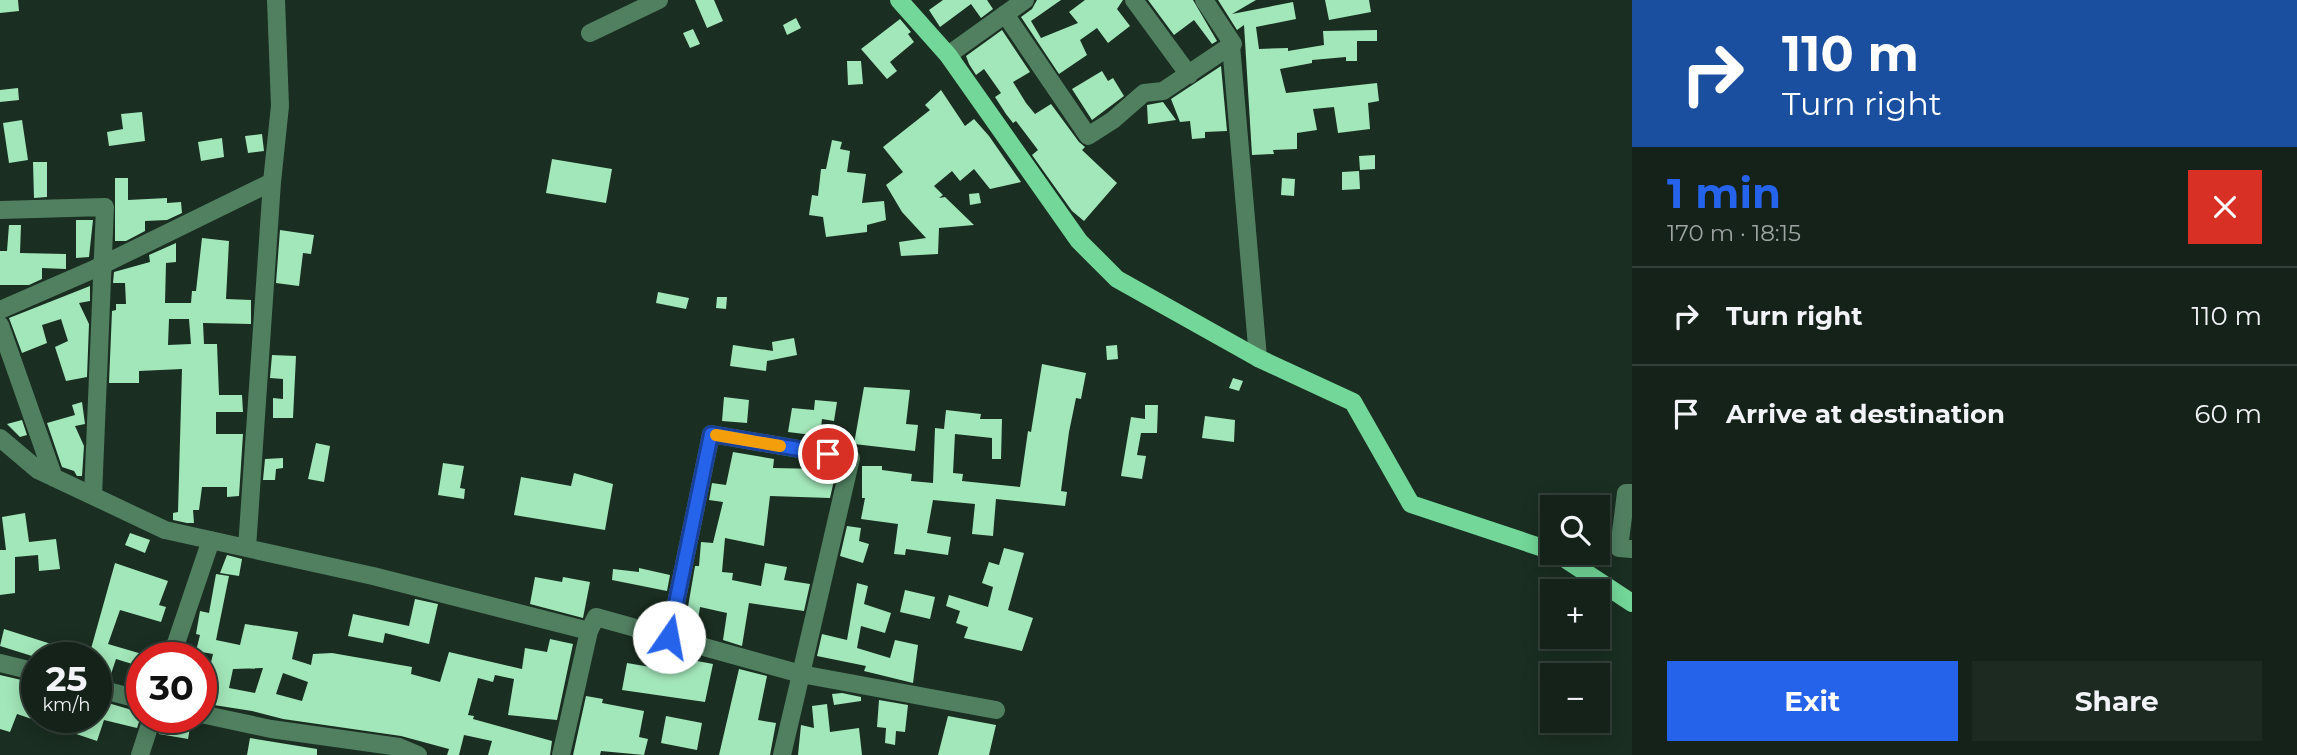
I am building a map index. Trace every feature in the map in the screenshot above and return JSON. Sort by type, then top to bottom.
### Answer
[{"type":"main road","points":[[905,2],[948,55],[1079,241],[1117,279],[1258,358],[1353,402],[1411,504],[1540,547]]},
{"type":"main road","points":[[1574,565],[1632,603]]},
{"type":"street","points":[[247,548],[272,182],[280,106],[276,0]]},
{"type":"street","points":[[590,33],[659,0]]},
{"type":"street","points":[[948,55],[1025,0]]},
{"type":"street","points":[[1134,0],[1189,75]]},
{"type":"street","points":[[1204,0],[1233,44],[1258,358]]},
{"type":"street","points":[[1004,15],[1088,136],[1113,120],[1144,93],[1163,91],[1231,45]]},
{"type":"street","points":[[0,310],[102,266],[272,182]]},
{"type":"street","points":[[0,210],[105,207],[93,496]]},
{"type":"street","points":[[0,325],[54,478]]},
{"type":"street","points":[[669,637],[711,434],[851,458],[782,755]]},
{"type":"street","points":[[0,438],[38,470],[165,530],[373,576],[589,631]]},
{"type":"street","points":[[1632,493],[1626,493],[1619,548],[1632,549]]},
{"type":"street","points":[[177,642],[211,540]]},
{"type":"street","points":[[561,755],[589,631],[596,617],[801,674],[996,710]]},
{"type":"street","points":[[0,663],[21,668]]},
{"type":"street","points":[[217,717],[418,755]]},
{"type":"street","points":[[140,755],[147,733]]},
{"type":"building","points":[[0,0],[18,0],[19,11],[0,13]]},
{"type":"building","points":[[695,0],[714,0],[723,21],[707,28]]},
{"type":"building","points":[[943,0],[987,0],[993,9],[981,18],[971,4],[940,27],[929,10]]},
{"type":"building","points":[[1037,0],[1061,0],[1031,21],[1041,38],[1078,23],[1069,12],[1085,0],[1123,0],[1117,9],[1130,26],[1108,43],[1097,28],[1080,40],[1087,55],[1059,74],[1021,17],[1032,9]]},
{"type":"building","points":[[1148,0],[1193,0],[1217,41],[1212,44],[1194,20],[1174,35]]},
{"type":"building","points":[[1218,0],[1256,0],[1232,14],[1293,2],[1296,19],[1256,27],[1259,49],[1288,48],[1288,51],[1324,45],[1323,31],[1377,30],[1377,41],[1357,41],[1357,61],[1346,61],[1346,57],[1312,60],[1312,63],[1280,69],[1286,93],[1377,83],[1379,101],[1368,103],[1370,129],[1338,133],[1334,107],[1313,109],[1317,130],[1297,133],[1297,149],[1273,150],[1274,154],[1252,155],[1244,25],[1237,30]]},
{"type":"building","points":[[1325,0],[1369,0],[1371,12],[1329,20]]},
{"type":"building","points":[[796,18],[801,28],[787,35],[783,25]]},
{"type":"building","points":[[900,19],[911,32],[908,34],[914,42],[890,62],[897,71],[887,79],[861,49]]},
{"type":"building","points":[[693,29],[700,44],[690,48],[683,33]]},
{"type":"building","points":[[1002,30],[1030,72],[1013,82],[1026,103],[1035,114],[1051,104],[1085,147],[1082,150],[1117,183],[1084,221],[1072,211],[1032,155],[1038,150],[1016,121],[1013,123],[1006,114],[995,97],[1001,93],[984,69],[976,75],[969,64],[966,56]]},
{"type":"building","points":[[847,61],[861,61],[863,84],[848,85]]},
{"type":"building","points":[[1221,66],[1227,131],[1205,132],[1205,138],[1192,139],[1190,121],[1180,122],[1171,99]]},
{"type":"building","points":[[1102,71],[1108,81],[1113,78],[1124,96],[1092,120],[1072,89]]},
{"type":"building","points":[[18,88],[19,100],[0,102],[0,90]]},
{"type":"building","points":[[941,90],[965,126],[974,119],[989,136],[1021,182],[990,189],[974,169],[960,181],[952,171],[934,186],[943,195],[939,198],[945,197],[974,225],[939,228],[938,254],[901,256],[899,242],[926,238],[902,212],[886,185],[903,172],[883,147],[930,110],[925,105]]},
{"type":"building","points":[[1163,102],[1176,120],[1148,124],[1147,105]]},
{"type":"building","points":[[142,112],[145,141],[109,146],[107,132],[123,129],[121,114]]},
{"type":"building","points":[[22,120],[28,160],[9,163],[3,123]]},
{"type":"building","points":[[262,134],[264,151],[248,153],[245,136]]},
{"type":"building","points":[[222,138],[224,157],[201,161],[198,142]]},
{"type":"building","points":[[832,140],[842,142],[840,149],[850,151],[847,172],[866,174],[862,203],[884,201],[886,220],[867,225],[867,232],[826,237],[823,217],[809,215],[812,195],[818,196],[821,169],[826,169]]},
{"type":"building","points":[[1375,155],[1375,169],[1360,170],[1359,156]]},
{"type":"building","points":[[552,159],[612,169],[606,203],[546,193]]},
{"type":"building","points":[[33,162],[47,162],[47,197],[34,198]]},
{"type":"building","points":[[1359,171],[1360,189],[1342,190],[1342,172]]},
{"type":"building","points":[[115,178],[128,178],[128,200],[167,198],[167,203],[181,202],[182,213],[167,220],[145,221],[145,231],[126,241],[115,241]]},
{"type":"building","points":[[1282,178],[1295,179],[1294,196],[1281,195]]},
{"type":"building","points":[[979,193],[981,203],[970,205],[969,194]]},
{"type":"building","points":[[76,220],[93,220],[89,257],[76,258]]},
{"type":"building","points":[[9,225],[21,225],[20,253],[66,254],[66,269],[42,268],[42,279],[29,285],[0,285],[0,251],[7,251]]},
{"type":"building","points":[[280,230],[314,235],[311,254],[303,253],[299,286],[276,283]]},
{"type":"building","points":[[202,238],[229,241],[226,299],[251,300],[251,324],[203,323],[204,344],[217,344],[219,395],[242,395],[243,412],[216,412],[216,434],[243,434],[239,496],[227,497],[227,487],[202,487],[199,510],[193,510],[194,523],[187,523],[173,520],[173,513],[178,512],[182,369],[139,371],[139,383],[109,383],[112,311],[116,310],[116,304],[126,304],[125,283],[113,283],[114,272],[150,262],[149,255],[176,243],[176,262],[166,263],[165,303],[191,303],[192,291],[196,291]],"holes":[[[169,319],[189,319],[191,344],[168,345]]]},
{"type":"building","points":[[90,286],[90,301],[79,303],[89,324],[87,377],[66,381],[55,347],[68,341],[61,319],[42,325],[47,343],[22,353],[9,318]]},
{"type":"building","points":[[658,292],[689,298],[686,309],[656,303]]},
{"type":"building","points":[[717,297],[727,297],[726,309],[716,308]]},
{"type":"building","points":[[794,338],[797,355],[767,361],[766,371],[730,366],[733,345],[773,351],[772,342]]},
{"type":"building","points":[[1117,345],[1118,359],[1107,360],[1106,346]]},
{"type":"building","points":[[272,355],[296,356],[293,418],[273,418],[273,398],[283,399],[283,379],[270,378]]},
{"type":"building","points":[[1042,364],[1086,373],[1081,399],[1076,398],[1069,432],[1061,491],[1067,492],[1065,506],[996,499],[993,536],[972,534],[975,504],[933,500],[927,533],[951,537],[948,555],[906,549],[905,555],[894,554],[898,524],[861,519],[865,498],[862,498],[862,466],[882,466],[882,470],[912,474],[911,481],[933,483],[935,428],[944,429],[946,410],[981,414],[980,419],[1002,419],[1001,459],[992,459],[992,438],[955,434],[953,473],[963,474],[962,481],[1020,487]]},
{"type":"building","points":[[1233,378],[1243,381],[1239,391],[1229,388]]},
{"type":"building","points":[[864,387],[910,390],[906,424],[918,425],[915,451],[854,444]]},
{"type":"building","points":[[724,397],[749,400],[747,423],[722,421]]},
{"type":"building","points":[[815,400],[837,402],[834,421],[822,419],[820,436],[788,432],[792,408],[814,410]]},
{"type":"building","points":[[82,402],[85,424],[75,426],[84,446],[82,476],[77,476],[74,471],[62,467],[47,423],[75,415],[72,405]]},
{"type":"building","points":[[1145,405],[1158,405],[1157,433],[1141,433],[1137,455],[1146,456],[1142,479],[1121,476],[1131,417],[1145,419]]},
{"type":"building","points":[[1205,416],[1235,420],[1234,442],[1202,438]]},
{"type":"building","points":[[22,420],[27,435],[20,437],[7,424]]},
{"type":"building","points":[[316,443],[330,446],[324,482],[308,479]]},
{"type":"building","points":[[733,452],[774,459],[773,468],[821,469],[821,464],[837,467],[830,498],[770,496],[764,546],[725,538],[722,572],[733,573],[732,580],[761,586],[765,563],[787,567],[784,580],[810,584],[804,611],[749,603],[742,646],[723,640],[727,613],[700,607],[696,633],[684,630],[695,566],[699,566],[701,542],[713,543],[723,502],[709,500],[712,483],[726,485]]},
{"type":"building","points":[[283,458],[283,468],[276,469],[275,480],[263,480],[265,459]]},
{"type":"building","points":[[443,463],[464,466],[460,488],[465,489],[464,499],[438,495]]},
{"type":"building","points":[[574,473],[613,484],[605,530],[514,515],[521,477],[571,486]]},
{"type":"building","points":[[25,513],[29,542],[56,539],[60,569],[39,571],[38,555],[15,557],[15,593],[0,595],[0,550],[6,550],[2,517]]},
{"type":"building","points":[[847,526],[861,528],[859,541],[869,544],[863,563],[840,556]]},
{"type":"building","points":[[130,533],[150,540],[145,553],[125,545]]},
{"type":"building","points":[[1004,548],[1024,553],[1008,610],[1033,618],[1022,651],[964,638],[968,627],[956,623],[960,611],[946,606],[949,595],[988,607],[993,587],[982,583],[989,562],[999,565]]},
{"type":"building","points":[[227,555],[242,559],[239,576],[220,573]]},
{"type":"building","points":[[115,563],[168,581],[159,605],[166,607],[161,622],[120,610],[109,642],[93,642]]},
{"type":"building","points":[[639,568],[670,575],[667,591],[612,580],[613,569],[639,572]]},
{"type":"building","points":[[216,574],[229,576],[216,640],[240,645],[245,624],[298,632],[292,659],[311,665],[313,654],[332,653],[412,667],[411,674],[440,682],[449,652],[522,669],[525,648],[547,652],[550,639],[573,644],[557,720],[508,715],[514,679],[495,675],[493,682],[478,678],[468,715],[474,716],[473,719],[552,741],[550,755],[488,755],[492,741],[464,735],[459,755],[447,755],[449,749],[401,736],[283,719],[217,706],[217,642],[198,642],[200,635],[196,634],[200,611],[209,613]],"holes":[[[263,668],[255,693],[229,688],[233,669]],[[283,673],[308,682],[302,701],[276,694]]]},
{"type":"building","points":[[535,577],[562,582],[563,577],[590,582],[583,618],[530,604]]},
{"type":"building","points":[[857,583],[868,586],[864,604],[891,613],[885,633],[861,626],[857,648],[890,658],[895,640],[918,645],[913,683],[864,671],[866,666],[817,656],[822,634],[847,640]]},
{"type":"building","points":[[905,590],[935,597],[930,619],[900,612]]},
{"type":"building","points":[[415,599],[438,604],[429,644],[385,633],[383,643],[348,636],[353,614],[409,626]]},
{"type":"building","points":[[4,629],[45,642],[21,642],[21,653],[0,646]]},
{"type":"building","points":[[112,645],[126,649],[126,662],[116,659],[112,671]]},
{"type":"building","points":[[676,657],[713,664],[705,702],[622,690],[627,663],[674,671]]},
{"type":"building","points":[[739,669],[767,676],[758,720],[776,723],[770,755],[719,755]]},
{"type":"building","points":[[0,675],[21,680],[21,715],[17,714],[10,732],[0,729]]},
{"type":"building","points":[[832,694],[861,697],[861,701],[834,705]]},
{"type":"building","points":[[586,696],[603,699],[602,703],[644,711],[639,737],[648,739],[644,755],[601,751],[600,755],[573,755]]},
{"type":"building","points":[[879,700],[908,705],[905,732],[896,731],[895,745],[885,743],[886,728],[877,727]]},
{"type":"building","points":[[112,704],[126,708],[126,725],[112,722]]},
{"type":"building","points":[[827,704],[830,732],[859,728],[862,755],[798,755],[801,725],[814,728],[812,706]]},
{"type":"building","points":[[666,716],[702,723],[697,750],[661,743]]},
{"type":"building","points":[[948,716],[996,725],[989,755],[938,755]]},
{"type":"building","points":[[73,733],[100,733],[97,741]]},
{"type":"building","points":[[159,733],[189,733],[188,739]]},
{"type":"building","points":[[250,738],[317,749],[317,755],[247,755]]},
{"type":"slow traffic","points":[[716,435],[780,446]]},
{"type":"route","points":[[669,637],[711,434],[828,454]]}]
